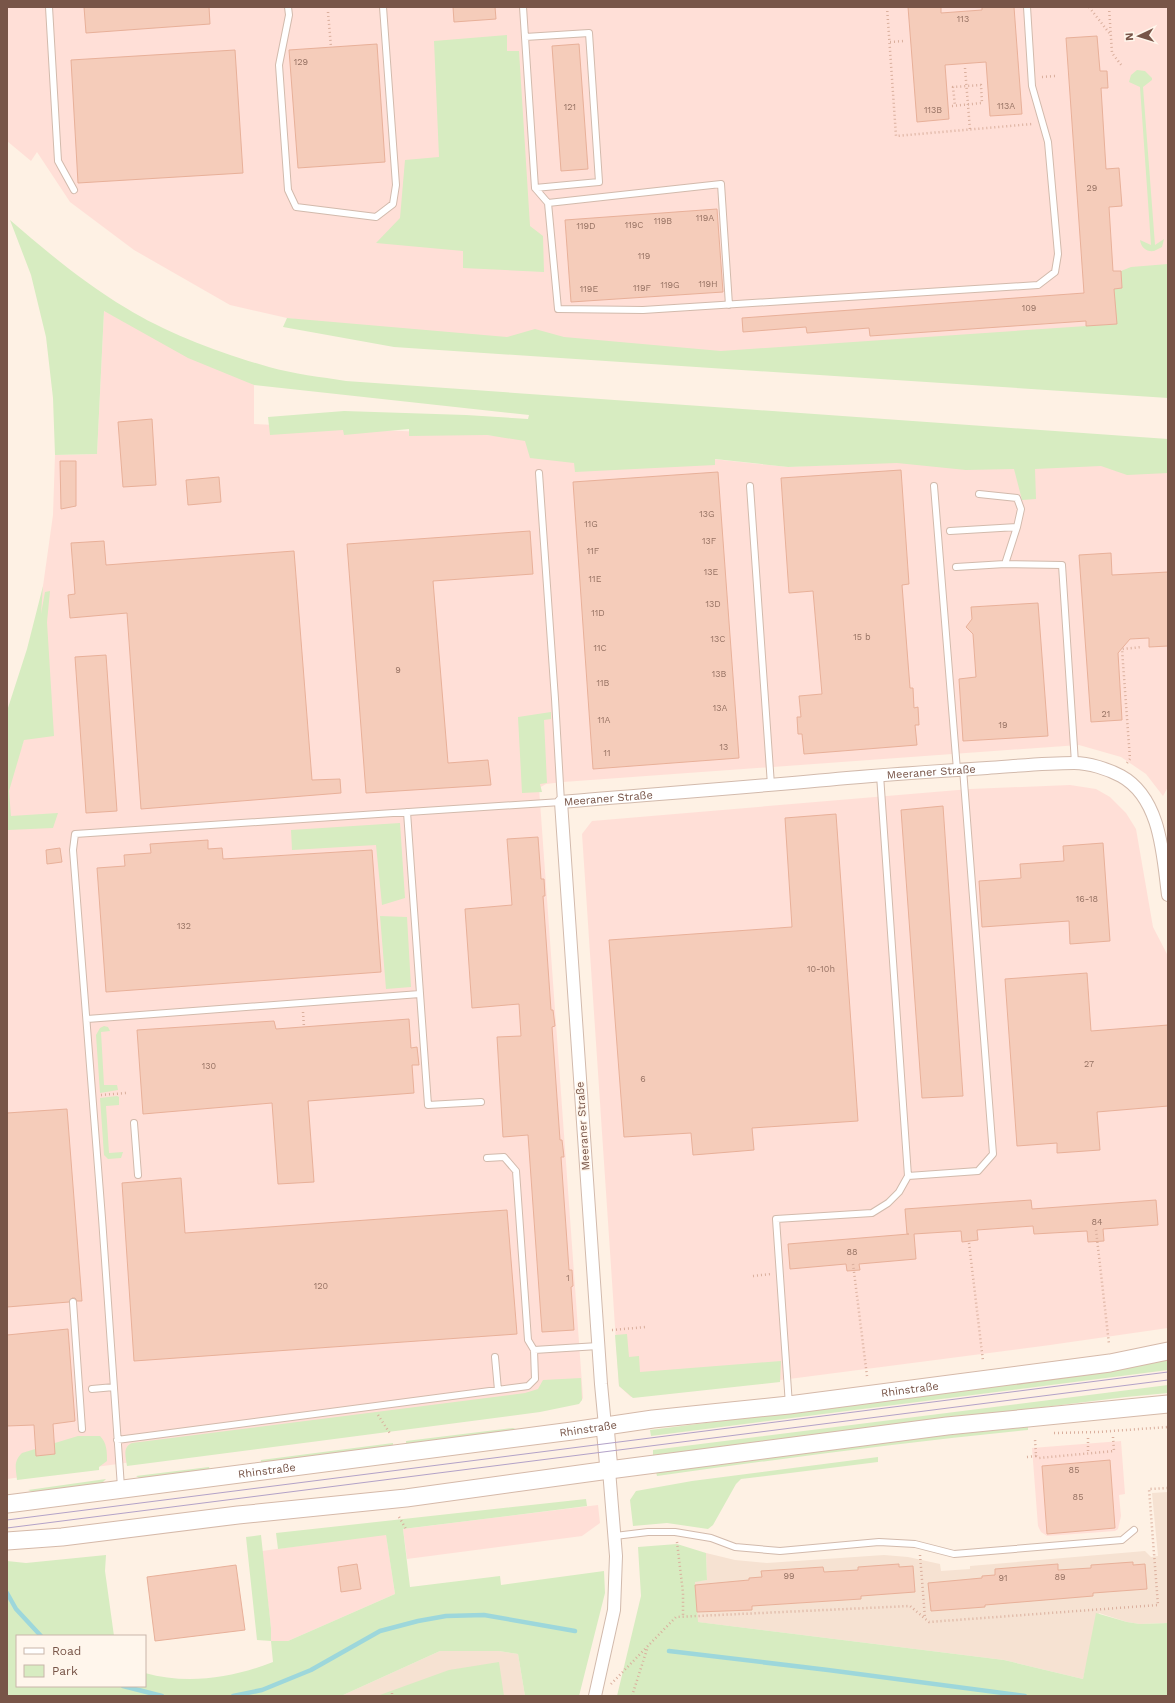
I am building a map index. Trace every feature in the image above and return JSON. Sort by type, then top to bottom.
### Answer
[{"type":"main road","name":"Rhinstraße","points":[[7,1504],[653,1419],[789,1405],[1110,1364],[1168,1351]]},
{"type":"main road","points":[[7,1541],[62,1537],[238,1515],[406,1498],[946,1426],[1168,1404]]},
{"type":"main road","points":[[605,1426],[609,1470]]},
{"type":"street","name":"Meeraner Straße","points":[[605,1426],[598,1346],[561,802],[880,775],[1075,763],[1102,768],[1121,776],[1135,786],[1154,817],[1160,836],[1168,895]]},
{"type":"street","points":[[595,1696],[614,1610],[616,1556],[609,1470]]},
{"type":"lane","points":[[49,7],[58,161],[74,190]]},
{"type":"lane","points":[[288,7],[289,15],[279,65],[288,190],[296,207],[376,217],[393,204],[396,185],[382,7]]},
{"type":"lane","points":[[523,7],[535,188],[548,203],[558,309],[643,310],[1038,285],[1055,272],[1058,254],[1048,142],[1032,86],[1027,7]]},
{"type":"lane","points":[[525,37],[589,32],[598,159],[599,182],[535,188]]},
{"type":"lane","points":[[548,203],[721,184],[729,305]]},
{"type":"lane","points":[[121,1489],[93,1095],[73,850],[75,834],[561,802],[539,473]]},
{"type":"lane","points":[[750,486],[771,785]]},
{"type":"lane","points":[[908,1176],[978,1171],[993,1154],[934,486]]},
{"type":"lane","points":[[979,494],[1017,498],[1021,509],[1005,564]]},
{"type":"lane","points":[[950,531],[1017,527]]},
{"type":"lane","points":[[956,567],[1005,564],[1062,565],[1075,763]]},
{"type":"lane","points":[[789,1405],[776,1219],[872,1213],[888,1203],[899,1192],[908,1176],[880,775]]},
{"type":"lane","points":[[407,812],[428,1105],[481,1102]]},
{"type":"lane","points":[[87,1019],[420,994]]},
{"type":"lane","points":[[134,1123],[138,1175]]},
{"type":"lane","points":[[117,1440],[528,1386],[535,1379],[534,1350],[528,1340],[516,1171],[504,1157],[487,1158]]},
{"type":"lane","points":[[73,1302],[82,1429]]},
{"type":"lane","points":[[534,1350],[598,1346]]},
{"type":"lane","points":[[495,1357],[498,1390]]},
{"type":"lane","points":[[92,1389],[114,1387]]},
{"type":"lane","points":[[615,1536],[648,1532],[675,1532],[711,1538],[735,1547],[780,1551],[879,1542],[914,1544],[954,1554],[1122,1540],[1134,1530]]},
{"type":"path","points":[[887,7],[896,136],[1043,123]]},
{"type":"path","points":[[1090,7],[1110,34]]},
{"type":"path","points":[[1109,7],[1112,53],[1122,66]]},
{"type":"path","points":[[328,12],[331,47]]},
{"type":"path","points":[[890,42],[904,41]]},
{"type":"path","points":[[965,68],[970,130]]},
{"type":"path","points":[[1032,77],[1055,76]]},
{"type":"path","points":[[981,85],[982,103],[953,106],[953,87],[967,86],[981,85]]},
{"type":"path","points":[[1127,763],[1130,759],[1122,649],[1142,647]]},
{"type":"path","points":[[302,1003],[304,1028]]},
{"type":"path","points":[[93,1095],[126,1093]]},
{"type":"path","points":[[1096,1230],[1109,1344]]},
{"type":"path","points":[[969,1243],[983,1361]]},
{"type":"path","points":[[852,1264],[867,1376]]},
{"type":"path","points":[[753,1276],[779,1274]]},
{"type":"path","points":[[612,1330],[646,1327]]},
{"type":"path","points":[[372,1406],[391,1435]]},
{"type":"path","points":[[1027,1457],[1036,1456],[1039,1458],[1114,1451],[1113,1437]]},
{"type":"path","points":[[1088,1438],[1088,1454]]},
{"type":"path","points":[[1035,1439],[1036,1456]]},
{"type":"path","points":[[611,1685],[676,1616],[910,1606],[929,1622],[1158,1605],[1149,1490],[1168,1488]]},
{"type":"path","points":[[399,1516],[406,1529]]},
{"type":"path","points":[[675,1532],[683,1593],[683,1616]]},
{"type":"path","points":[[920,1555],[925,1619]]},
{"type":"path","points":[[632,1696],[649,1644]]},
{"type":"shaded area","points":[[7,7],[1168,7],[1168,336],[742,359],[429,336],[287,318],[230,305],[134,250],[70,202],[37,152],[31,161],[7,141]]},
{"type":"shaded area","points":[[104,311],[254,385],[254,424],[487,435],[788,467],[975,457],[1168,468],[1168,787],[1163,796],[1146,774],[1121,757],[1079,745],[563,782],[546,784],[539,788],[583,1398],[581,1401],[7,1479],[7,792],[28,727],[43,586],[53,515],[55,455],[97,454]]},
{"type":"shaded area","points":[[1070,785],[1096,789],[1110,797],[1126,813],[1136,829],[1153,927],[1168,956],[1168,1328],[789,1379],[631,1397],[619,1386],[582,834],[592,821],[970,789]]},
{"type":"shaded area","points":[[1121,1441],[1125,1494],[1119,1495],[1121,1516],[1118,1529],[1115,1531],[1047,1536],[1041,1532],[1038,1526],[1032,1448]]},
{"type":"shaded area","points":[[1168,1492],[1168,1623],[1140,1624],[1127,1622],[1099,1613],[1083,1679],[1004,1660],[697,1622],[695,1581],[707,1580],[706,1553],[735,1560],[767,1563],[884,1555],[908,1557],[940,1564],[941,1571],[970,1569],[970,1566],[1145,1551],[1151,1557],[1158,1556],[1152,1493]]},
{"type":"shaded area","points":[[598,1505],[600,1523],[582,1536],[407,1559],[403,1529]]},
{"type":"shaded area","points":[[386,1534],[395,1594],[288,1641],[271,1641],[271,1628],[262,1551]]},
{"type":"shaded area","points":[[440,1651],[499,1651],[518,1654],[525,1696],[341,1696]]},
{"type":"green space","points":[[507,35],[507,51],[519,51],[530,226],[543,236],[544,272],[463,268],[463,251],[376,243],[400,218],[405,160],[439,157],[434,41]]},
{"type":"green space","points":[[1137,70],[1145,71],[1152,78],[1152,80],[1143,87],[1155,245],[1164,239],[1162,247],[1154,251],[1145,249],[1140,240],[1151,245],[1140,87],[1129,82],[1131,75]]},
{"type":"green space","points":[[10,220],[81,278],[110,298],[142,317],[195,342],[251,362],[288,372],[346,381],[1168,439],[1168,473],[1127,475],[1101,466],[1035,469],[1036,499],[1022,500],[1014,469],[966,470],[897,463],[788,467],[715,459],[715,465],[575,472],[574,463],[530,458],[525,441],[487,435],[409,436],[409,429],[344,435],[343,430],[270,435],[268,417],[344,411],[466,415],[528,419],[529,415],[254,385],[188,358],[104,311],[97,454],[55,455],[53,398],[46,337],[31,275]]},
{"type":"green space","points":[[1168,264],[1168,398],[394,347],[283,327],[287,318],[507,337],[535,329],[564,337],[721,351],[1116,324],[1114,289],[1122,288],[1121,271],[1131,267]]},
{"type":"green space","points":[[43,586],[41,614],[45,592],[50,591],[47,622],[54,736],[24,740],[9,791],[11,816],[58,813],[53,828],[8,830],[7,711],[27,649]]},
{"type":"green space","points":[[551,712],[551,719],[544,720],[547,783],[540,784],[542,792],[522,793],[518,717]]},
{"type":"green space","points":[[400,823],[405,898],[382,905],[376,845],[292,850],[291,830]]},
{"type":"green space","points":[[380,916],[407,917],[411,987],[386,989]]},
{"type":"green space","points":[[104,1026],[108,1027],[110,1031],[101,1032],[104,1085],[117,1085],[118,1090],[100,1093],[96,1035],[100,1028]]},
{"type":"green space","points":[[119,1097],[119,1105],[106,1106],[109,1153],[123,1152],[121,1158],[108,1159],[104,1155],[100,1098]]},
{"type":"green space","points":[[627,1334],[629,1357],[639,1356],[640,1372],[781,1361],[780,1382],[633,1398],[619,1386],[615,1335]]},
{"type":"green space","points":[[1168,1360],[1168,1370],[651,1436],[650,1430],[1088,1374]]},
{"type":"green space","points":[[581,1378],[582,1400],[579,1404],[540,1412],[127,1466],[126,1450],[132,1443],[525,1393],[538,1389],[543,1380]]},
{"type":"green space","points":[[1168,1385],[1168,1393],[653,1455],[653,1450]]},
{"type":"green space","points":[[1028,1427],[1028,1430],[889,1445],[657,1476],[656,1472],[936,1436]]},
{"type":"green space","points":[[513,1428],[518,1430],[406,1444],[406,1441]]},
{"type":"green space","points":[[78,1436],[100,1436],[104,1442],[107,1461],[99,1467],[99,1470],[17,1480],[16,1462],[22,1453]]},
{"type":"green space","points":[[393,1443],[393,1447],[261,1463],[261,1460]]},
{"type":"green space","points":[[878,1457],[878,1462],[741,1479],[736,1484],[713,1525],[708,1529],[667,1523],[633,1526],[630,1500],[636,1491],[692,1481]]},
{"type":"green space","points":[[209,1467],[210,1470],[141,1479],[136,1476]]},
{"type":"green space","points":[[106,1479],[102,1483],[95,1484],[33,1492],[28,1490]]},
{"type":"green space","points":[[586,1499],[587,1506],[403,1529],[410,1587],[500,1576],[501,1585],[604,1571],[605,1593],[579,1696],[525,1696],[518,1654],[499,1651],[440,1651],[341,1696],[7,1696],[7,1561],[26,1563],[106,1555],[105,1571],[114,1635],[16,1635],[16,1687],[146,1687],[146,1673],[177,1679],[210,1678],[226,1676],[258,1668],[273,1662],[271,1641],[288,1641],[395,1594],[386,1535],[278,1549],[276,1533]]},
{"type":"green space","points":[[261,1535],[271,1628],[271,1641],[257,1640],[246,1537]]},
{"type":"green space","points":[[677,1544],[706,1553],[707,1580],[695,1582],[698,1622],[1004,1660],[1083,1679],[1096,1613],[1127,1622],[1140,1624],[1168,1623],[1168,1696],[617,1696],[641,1596],[638,1547]]},
{"type":"green space","points":[[499,1662],[504,1696],[377,1696],[449,1670]]},
{"type":"building","points":[[84,7],[209,7],[210,24],[86,33]]},
{"type":"building","points":[[453,7],[495,7],[496,19],[454,22]]},
{"type":"building","points":[[908,7],[941,7],[941,13],[982,10],[982,7],[1014,7],[1022,114],[990,116],[986,62],[945,65],[949,119],[917,122]]},
{"type":"building","points":[[1097,36],[1100,71],[1107,71],[1108,88],[1101,88],[1106,169],[1119,168],[1122,206],[1109,207],[1113,271],[1121,271],[1122,288],[1114,289],[1117,324],[1086,326],[1086,321],[870,336],[869,328],[807,333],[806,327],[743,332],[742,318],[1084,293],[1066,38]]},
{"type":"building","points":[[377,44],[385,162],[298,168],[289,50]]},
{"type":"building","points":[[579,44],[588,169],[561,171],[552,46]]},
{"type":"building","points":[[235,50],[243,173],[78,183],[71,60]]},
{"type":"building","points":[[717,209],[723,292],[571,302],[565,220]]},
{"type":"building","points":[[152,419],[156,485],[123,487],[118,422]]},
{"type":"building","points":[[60,461],[76,461],[76,506],[61,509]]},
{"type":"building","points":[[901,470],[909,584],[902,585],[910,688],[913,688],[914,708],[918,707],[919,725],[915,725],[917,745],[804,754],[802,734],[798,734],[797,717],[801,717],[799,696],[822,694],[813,591],[789,593],[781,478]]},
{"type":"building","points":[[718,472],[739,758],[593,769],[573,482]]},
{"type":"building","points":[[219,477],[221,502],[188,505],[186,480]]},
{"type":"building","points":[[530,531],[533,574],[433,581],[448,763],[488,760],[491,785],[366,793],[347,544]]},
{"type":"building","points":[[104,541],[106,565],[294,551],[312,780],[340,779],[341,793],[141,809],[127,613],[70,618],[68,595],[75,594],[71,543]]},
{"type":"building","points":[[1111,553],[1112,575],[1168,572],[1168,646],[1149,647],[1149,638],[1130,639],[1118,653],[1122,720],[1091,722],[1079,555]]},
{"type":"building","points":[[1038,603],[1048,736],[963,741],[959,679],[976,677],[973,634],[966,627],[972,619],[971,607]]},
{"type":"building","points":[[106,655],[117,811],[86,813],[75,657]]},
{"type":"building","points":[[943,806],[963,1096],[922,1098],[901,810]]},
{"type":"building","points":[[836,814],[858,1121],[752,1128],[754,1150],[693,1155],[691,1133],[624,1137],[609,940],[792,927],[785,818]]},
{"type":"building","points":[[538,837],[541,879],[544,879],[545,896],[543,896],[551,1010],[553,1010],[555,1026],[552,1027],[560,1140],[562,1140],[564,1157],[561,1157],[569,1270],[572,1270],[573,1286],[571,1287],[574,1330],[542,1332],[528,1135],[503,1137],[497,1037],[521,1036],[519,1004],[472,1008],[465,909],[512,905],[507,839]]},
{"type":"building","points":[[208,840],[208,849],[222,848],[223,859],[372,850],[381,972],[106,992],[97,868],[125,866],[124,855],[151,853],[150,844]]},
{"type":"building","points":[[1103,843],[1110,941],[1070,944],[1069,921],[982,927],[979,881],[1021,878],[1020,864],[1064,861],[1063,846]]},
{"type":"building","points":[[60,848],[62,862],[47,864],[46,850]]},
{"type":"building","points":[[1087,973],[1091,1031],[1168,1025],[1168,1106],[1097,1112],[1100,1150],[1057,1153],[1057,1143],[1017,1146],[1005,979]]},
{"type":"building","points":[[409,1019],[411,1048],[417,1047],[419,1065],[412,1065],[414,1093],[308,1101],[314,1182],[278,1184],[272,1103],[143,1114],[137,1030],[274,1021],[276,1029]]},
{"type":"building","points":[[67,1109],[82,1301],[77,1301],[75,1298],[72,1298],[69,1302],[7,1307],[7,1113]]},
{"type":"building","points":[[181,1178],[185,1233],[507,1210],[517,1334],[134,1361],[122,1183]]},
{"type":"building","points":[[1031,1200],[1032,1209],[1156,1200],[1158,1225],[1103,1229],[1104,1241],[1088,1242],[1087,1231],[1034,1234],[1033,1226],[977,1230],[978,1240],[962,1242],[961,1231],[914,1234],[916,1259],[859,1264],[860,1270],[847,1271],[846,1264],[790,1269],[788,1244],[909,1234],[907,1234],[905,1209]]},
{"type":"building","points":[[68,1329],[75,1421],[53,1424],[55,1454],[36,1456],[34,1425],[7,1426],[7,1335]]},
{"type":"building","points":[[1110,1460],[1115,1528],[1047,1534],[1042,1466]]},
{"type":"building","points":[[1133,1562],[1133,1565],[1145,1564],[1147,1589],[1093,1593],[1093,1596],[985,1605],[985,1607],[931,1611],[928,1583],[982,1578],[982,1576],[995,1575],[995,1569],[1058,1564],[1058,1570],[1091,1568],[1091,1565]]},
{"type":"building","points":[[357,1564],[361,1589],[341,1592],[338,1567]]},
{"type":"building","points":[[899,1564],[899,1567],[913,1566],[915,1592],[861,1596],[861,1599],[752,1606],[752,1610],[697,1612],[695,1585],[749,1580],[749,1578],[762,1577],[761,1571],[823,1567],[824,1572],[858,1570],[858,1567]]},
{"type":"building","points":[[236,1565],[245,1630],[155,1641],[147,1577]]},
{"type":"waterway","points":[[7,1593],[16,1609],[40,1635]]},
{"type":"waterway","points":[[233,1696],[262,1690],[311,1670],[380,1631],[418,1621],[446,1616],[484,1615],[575,1631]]},
{"type":"waterway","points":[[669,1651],[1025,1696]]},
{"type":"waterway","points":[[127,1687],[162,1696]]},
{"type":"tram line","points":[[7,1520],[1168,1372]]},
{"type":"tram line","points":[[7,1528],[1168,1380]]}]
